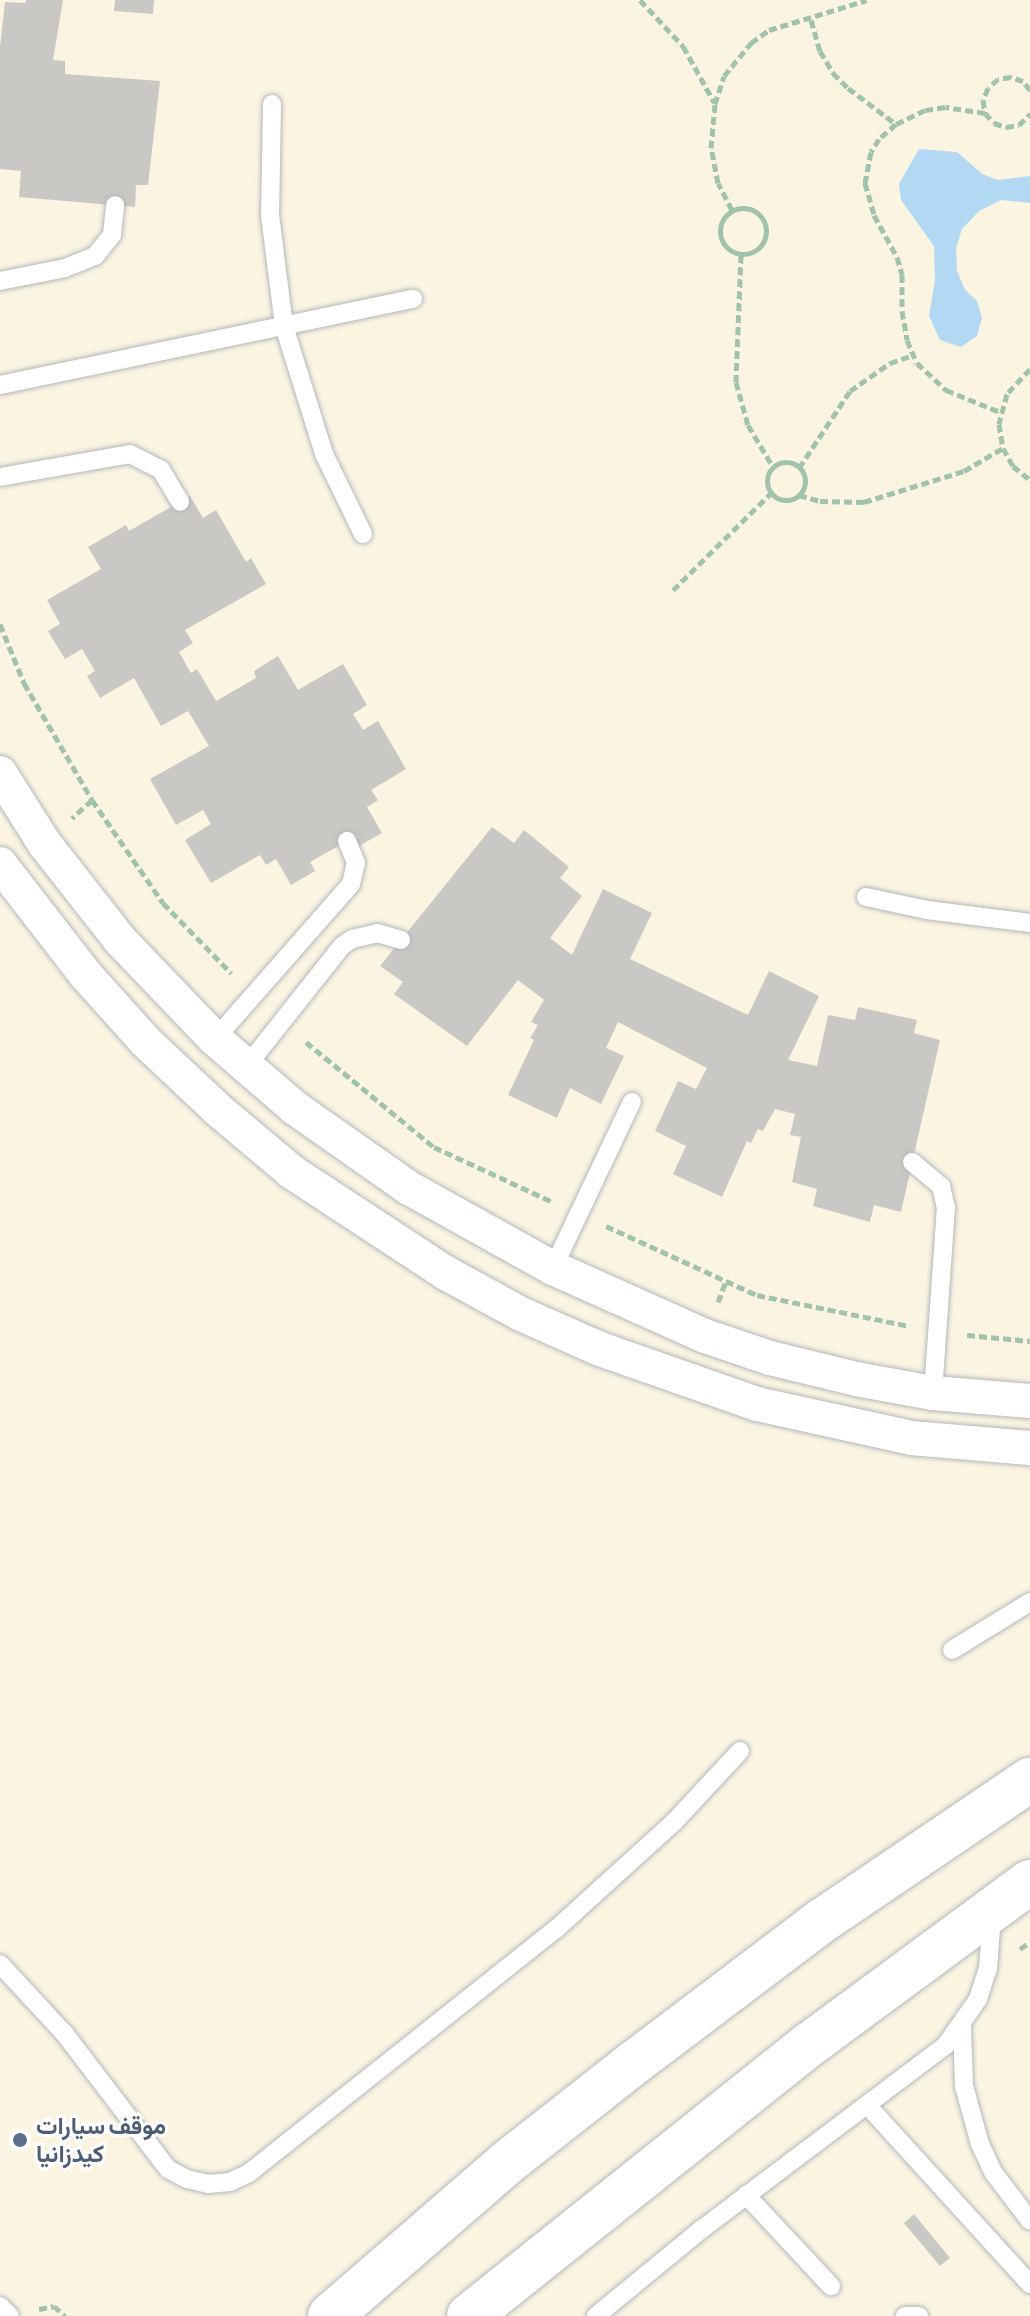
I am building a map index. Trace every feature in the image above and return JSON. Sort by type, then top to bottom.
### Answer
[{"type":"street","points":[[0,773],[44,843],[120,940],[215,1039],[347,1146],[409,1188],[553,1268],[705,1336],[770,1358],[856,1379],[933,1393],[1030,1401]]},
{"type":"street","points":[[0,864],[31,909],[85,974],[146,1042],[217,1109],[292,1172],[382,1234],[521,1314],[659,1371],[757,1404],[911,1438],[1030,1448]]},
{"type":"street","points":[[85,974],[120,940]]},
{"type":"street","points":[[757,1404],[770,1358]]},
{"type":"street","points":[[330,2316],[509,2161],[635,2062],[823,1920],[1030,1780]]},
{"type":"street","points":[[469,2316],[810,2044],[1030,1882]]},
{"type":"lane","points":[[272,104],[270,215],[284,326],[324,454],[363,534]]},
{"type":"lane","points":[[0,281],[74,265],[95,256],[112,235],[115,205]]},
{"type":"lane","points":[[0,385],[413,299]]},
{"type":"lane","points":[[0,477],[130,454],[161,470],[180,502]]},
{"type":"lane","points":[[215,1039],[351,884],[356,863],[347,841]]},
{"type":"lane","points":[[866,897],[927,910],[1030,923]]},
{"type":"lane","points":[[246,1067],[342,946],[352,939],[377,933],[401,940]]},
{"type":"lane","points":[[553,1268],[632,1102]]},
{"type":"lane","points":[[912,1162],[933,1176],[945,1197],[933,1393]]},
{"type":"lane","points":[[952,1650],[1030,1602]]},
{"type":"lane","points":[[0,1964],[64,2033],[168,2169],[187,2179],[208,2184],[230,2182],[249,2173],[556,1929],[674,1822],[740,1751]]},
{"type":"lane","points":[[596,2316],[746,2195],[927,2062],[962,2026],[978,1999],[988,1969],[993,1908]]},
{"type":"lane","points":[[962,2026],[964,2086],[980,2144],[993,2172],[1030,2221]]},
{"type":"lane","points":[[867,2105],[1030,2284]]},
{"type":"lane","points":[[746,2195],[831,2286]]},
{"type":"lane","points":[[0,2306],[10,2316]]},
{"type":"lane","points":[[905,2316],[919,2316]]},
{"type":"path","points":[[640,0],[683,46],[715,104]]},
{"type":"path","points":[[732,210],[718,183],[711,148],[715,104],[724,76],[751,43],[769,30],[811,20],[867,0]]},
{"type":"path","points":[[811,20],[820,51],[833,73],[896,124]]},
{"type":"path","points":[[1030,90],[1023,81],[1011,77],[998,79],[988,88],[983,100],[985,113],[994,123],[1006,127],[1030,126]]},
{"type":"path","points":[[985,113],[945,107],[925,110],[896,124],[871,152],[865,183],[874,215],[891,243],[900,266],[902,311],[913,355],[930,378],[946,390],[1000,412]]},
{"type":"path","points":[[1019,125],[1030,114]]},
{"type":"path","points":[[745,207],[765,221],[766,233],[763,245],[753,253],[741,255],[730,251],[722,242],[719,230],[723,218],[732,210],[745,207]]},
{"type":"path","points":[[741,255],[736,382],[748,425],[773,467],[767,485],[771,493],[780,499],[799,495],[842,503],[875,500],[964,471],[1003,448]]},
{"type":"path","points":[[799,468],[850,391],[890,363],[913,355]]},
{"type":"path","points":[[1030,369],[1007,394],[1000,412],[1003,448],[1013,466],[1030,480]]},
{"type":"path","points":[[773,467],[791,463],[799,468],[804,477],[799,495]]},
{"type":"path","points":[[673,590],[771,493]]},
{"type":"path","points":[[0,624],[24,683],[92,800],[44,843]]},
{"type":"path","points":[[434,1147],[757,1295],[937,1332],[1030,1341]]},
{"type":"path","points":[[31,2316],[49,2305],[65,2316]]},
{"type":"shaded area","points":[[0,0],[1030,0],[1030,2316],[0,2316]]},
{"type":"water","points":[[919,149],[957,152],[982,174],[998,180],[1030,176],[1030,203],[1001,200],[979,211],[962,229],[956,248],[957,271],[965,290],[977,301],[982,318],[977,336],[961,347],[940,340],[929,316],[935,280],[934,246],[901,200],[899,184]]},
{"type":"building","points":[[26,0],[63,0],[53,60],[65,61],[65,74],[160,81],[148,185],[136,185],[135,207],[19,197],[21,171],[0,169],[0,47],[5,2],[26,3]]},
{"type":"building","points":[[115,0],[154,0],[153,14],[114,11]]},
{"type":"building","points":[[190,496],[203,518],[216,510],[246,562],[251,558],[266,584],[185,630],[193,643],[179,652],[191,673],[197,669],[216,701],[256,678],[254,671],[278,656],[298,690],[343,664],[367,705],[353,714],[363,730],[378,721],[406,769],[371,790],[378,800],[367,807],[382,833],[359,846],[347,841],[310,862],[315,871],[291,885],[276,859],[266,865],[260,855],[211,883],[185,840],[211,824],[203,810],[176,825],[150,779],[209,746],[188,711],[161,726],[134,678],[100,698],[87,676],[95,671],[82,649],[65,659],[48,631],[60,624],[47,600],[101,569],[88,547],[126,525],[129,531]]},
{"type":"building","points":[[492,827],[514,843],[524,830],[569,867],[560,878],[582,896],[550,938],[572,955],[603,889],[652,913],[630,959],[748,1015],[769,971],[819,996],[788,1060],[817,1066],[828,1015],[855,1020],[858,1007],[917,1020],[914,1033],[940,1040],[901,1212],[874,1205],[870,1222],[813,1206],[817,1189],[792,1182],[801,1137],[790,1135],[795,1114],[775,1109],[763,1131],[758,1129],[751,1143],[747,1141],[722,1197],[673,1174],[686,1146],[655,1131],[678,1081],[696,1089],[707,1068],[618,1022],[606,1048],[624,1056],[601,1104],[570,1088],[557,1118],[508,1095],[534,1040],[530,1038],[538,1025],[531,1022],[544,1000],[518,980],[467,1046],[394,994],[403,982],[380,966]]},
{"type":"building","points":[[914,2214],[950,2258],[940,2266],[904,2223]]},
{"type":"place","name":"موقف سيارات كيدزانيا","points":[[20,2140]]}]
